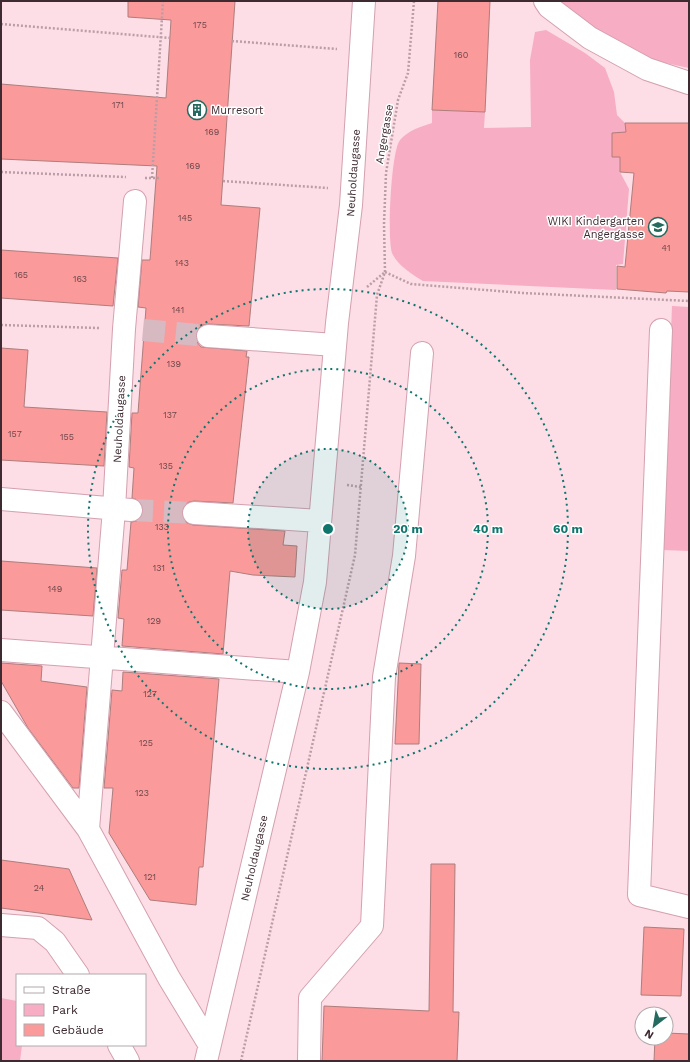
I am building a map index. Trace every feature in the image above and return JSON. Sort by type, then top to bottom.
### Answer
[{"type":"street","name":"Neuholdaugasse","points":[[208,1052],[298,672],[315,582],[335,345],[352,189],[364,1]]},
{"type":"street","points":[[545,1],[549,7],[590,38],[647,69],[689,83]]},
{"type":"street","name":"Neuholdaugasse","points":[[88,830],[102,658],[123,509],[124,329],[135,201]]},
{"type":"street","points":[[661,330],[640,895],[689,907]]},
{"type":"street","points":[[208,336],[335,345]]},
{"type":"street","points":[[308,1061],[310,998],[372,926],[384,677],[404,556],[422,353]]},
{"type":"street","points":[[1,499],[123,509]]},
{"type":"street","points":[[194,513],[320,521]]},
{"type":"street","points":[[1,650],[298,672]]},
{"type":"street","name":"Neuholdaugasse","points":[[1,712],[88,830],[208,1052]]},
{"type":"street","points":[[1,925],[38,928],[55,942],[77,974]]},
{"type":"street","points":[[120,1046],[128,1061]]},
{"type":"path","points":[[152,178],[163,1]]},
{"type":"path","name":"Angergasse","points":[[414,1],[408,73],[398,100],[386,173],[384,224],[385,272],[411,284],[523,294],[689,301]]},
{"type":"path","points":[[1,24],[170,38]]},
{"type":"path","points":[[232,41],[361,51]]},
{"type":"path","points":[[1,172],[128,177]]},
{"type":"path","points":[[144,178],[161,178]]},
{"type":"path","points":[[223,181],[352,189]]},
{"type":"path","points":[[1,325],[124,329]]},
{"type":"green space","points":[[560,1],[689,1],[689,68],[647,59],[590,26]]},
{"type":"green space","points":[[546,30],[585,53],[605,68],[614,92],[617,115],[625,123],[626,132],[612,157],[620,157],[620,172],[629,189],[623,264],[616,265],[616,290],[423,281],[398,262],[392,253],[390,214],[392,177],[394,160],[400,140],[411,131],[432,123],[432,110],[485,112],[484,128],[531,127],[530,60],[535,32]]},
{"type":"green space","points":[[672,306],[689,307],[689,551],[663,550]]},
{"type":"green space","points":[[1,998],[16,1001],[16,1046],[22,1046],[20,1061],[1,1061]]},
{"type":"building","points":[[128,1],[235,1],[221,205],[260,208],[249,326],[202,325],[198,329],[196,336],[197,342],[201,347],[247,351],[246,357],[249,357],[233,503],[194,501],[189,502],[184,506],[182,513],[183,519],[187,523],[193,525],[285,531],[283,545],[297,546],[295,577],[253,575],[230,571],[223,654],[122,646],[124,619],[118,618],[122,570],[127,570],[131,522],[137,521],[141,517],[143,511],[142,505],[138,500],[132,498],[134,468],[129,467],[132,413],[138,413],[146,308],[138,307],[142,260],[150,260],[157,166],[1,159],[1,84],[166,98],[171,20],[128,17]]},
{"type":"building","points":[[438,1],[490,1],[485,112],[432,110]]},
{"type":"building","name":"WIKI Kindergarten Angergasse","points":[[625,123],[689,123],[689,292],[667,291],[666,293],[617,289],[617,266],[625,267],[634,173],[620,172],[620,157],[612,157],[612,133],[626,132]]},
{"type":"building","points":[[1,250],[118,258],[113,306],[1,298]]},
{"type":"building","points":[[1,348],[28,350],[24,407],[107,412],[104,466],[1,460]]},
{"type":"building","points":[[1,561],[97,568],[93,616],[1,610]]},
{"type":"building","points":[[1,663],[42,666],[41,681],[87,687],[79,788],[73,788],[28,728],[1,681]]},
{"type":"building","points":[[399,663],[421,664],[419,744],[395,744]]},
{"type":"building","points":[[123,672],[219,679],[203,867],[199,867],[196,905],[150,900],[109,833],[113,788],[104,788],[112,690],[122,691]]},
{"type":"building","points":[[1,860],[69,869],[92,920],[1,908]]},
{"type":"building","points":[[431,864],[455,864],[453,1012],[459,1012],[457,1061],[322,1061],[324,1006],[429,1011]]},
{"type":"building","points":[[644,927],[684,929],[681,996],[641,995]]},
{"type":"building","points":[[674,1033],[689,1034],[689,1061],[654,1061],[655,1046],[674,1046]]},
{"type":"tunnel","points":[[143,330],[208,336]]},
{"type":"tunnel","points":[[131,510],[194,513]]},
{"type":"place","name":"Murresort","points":[[197,110]]},
{"type":"place","name":"WIKI Kindergarten Angergasse","points":[[658,227]]}]
